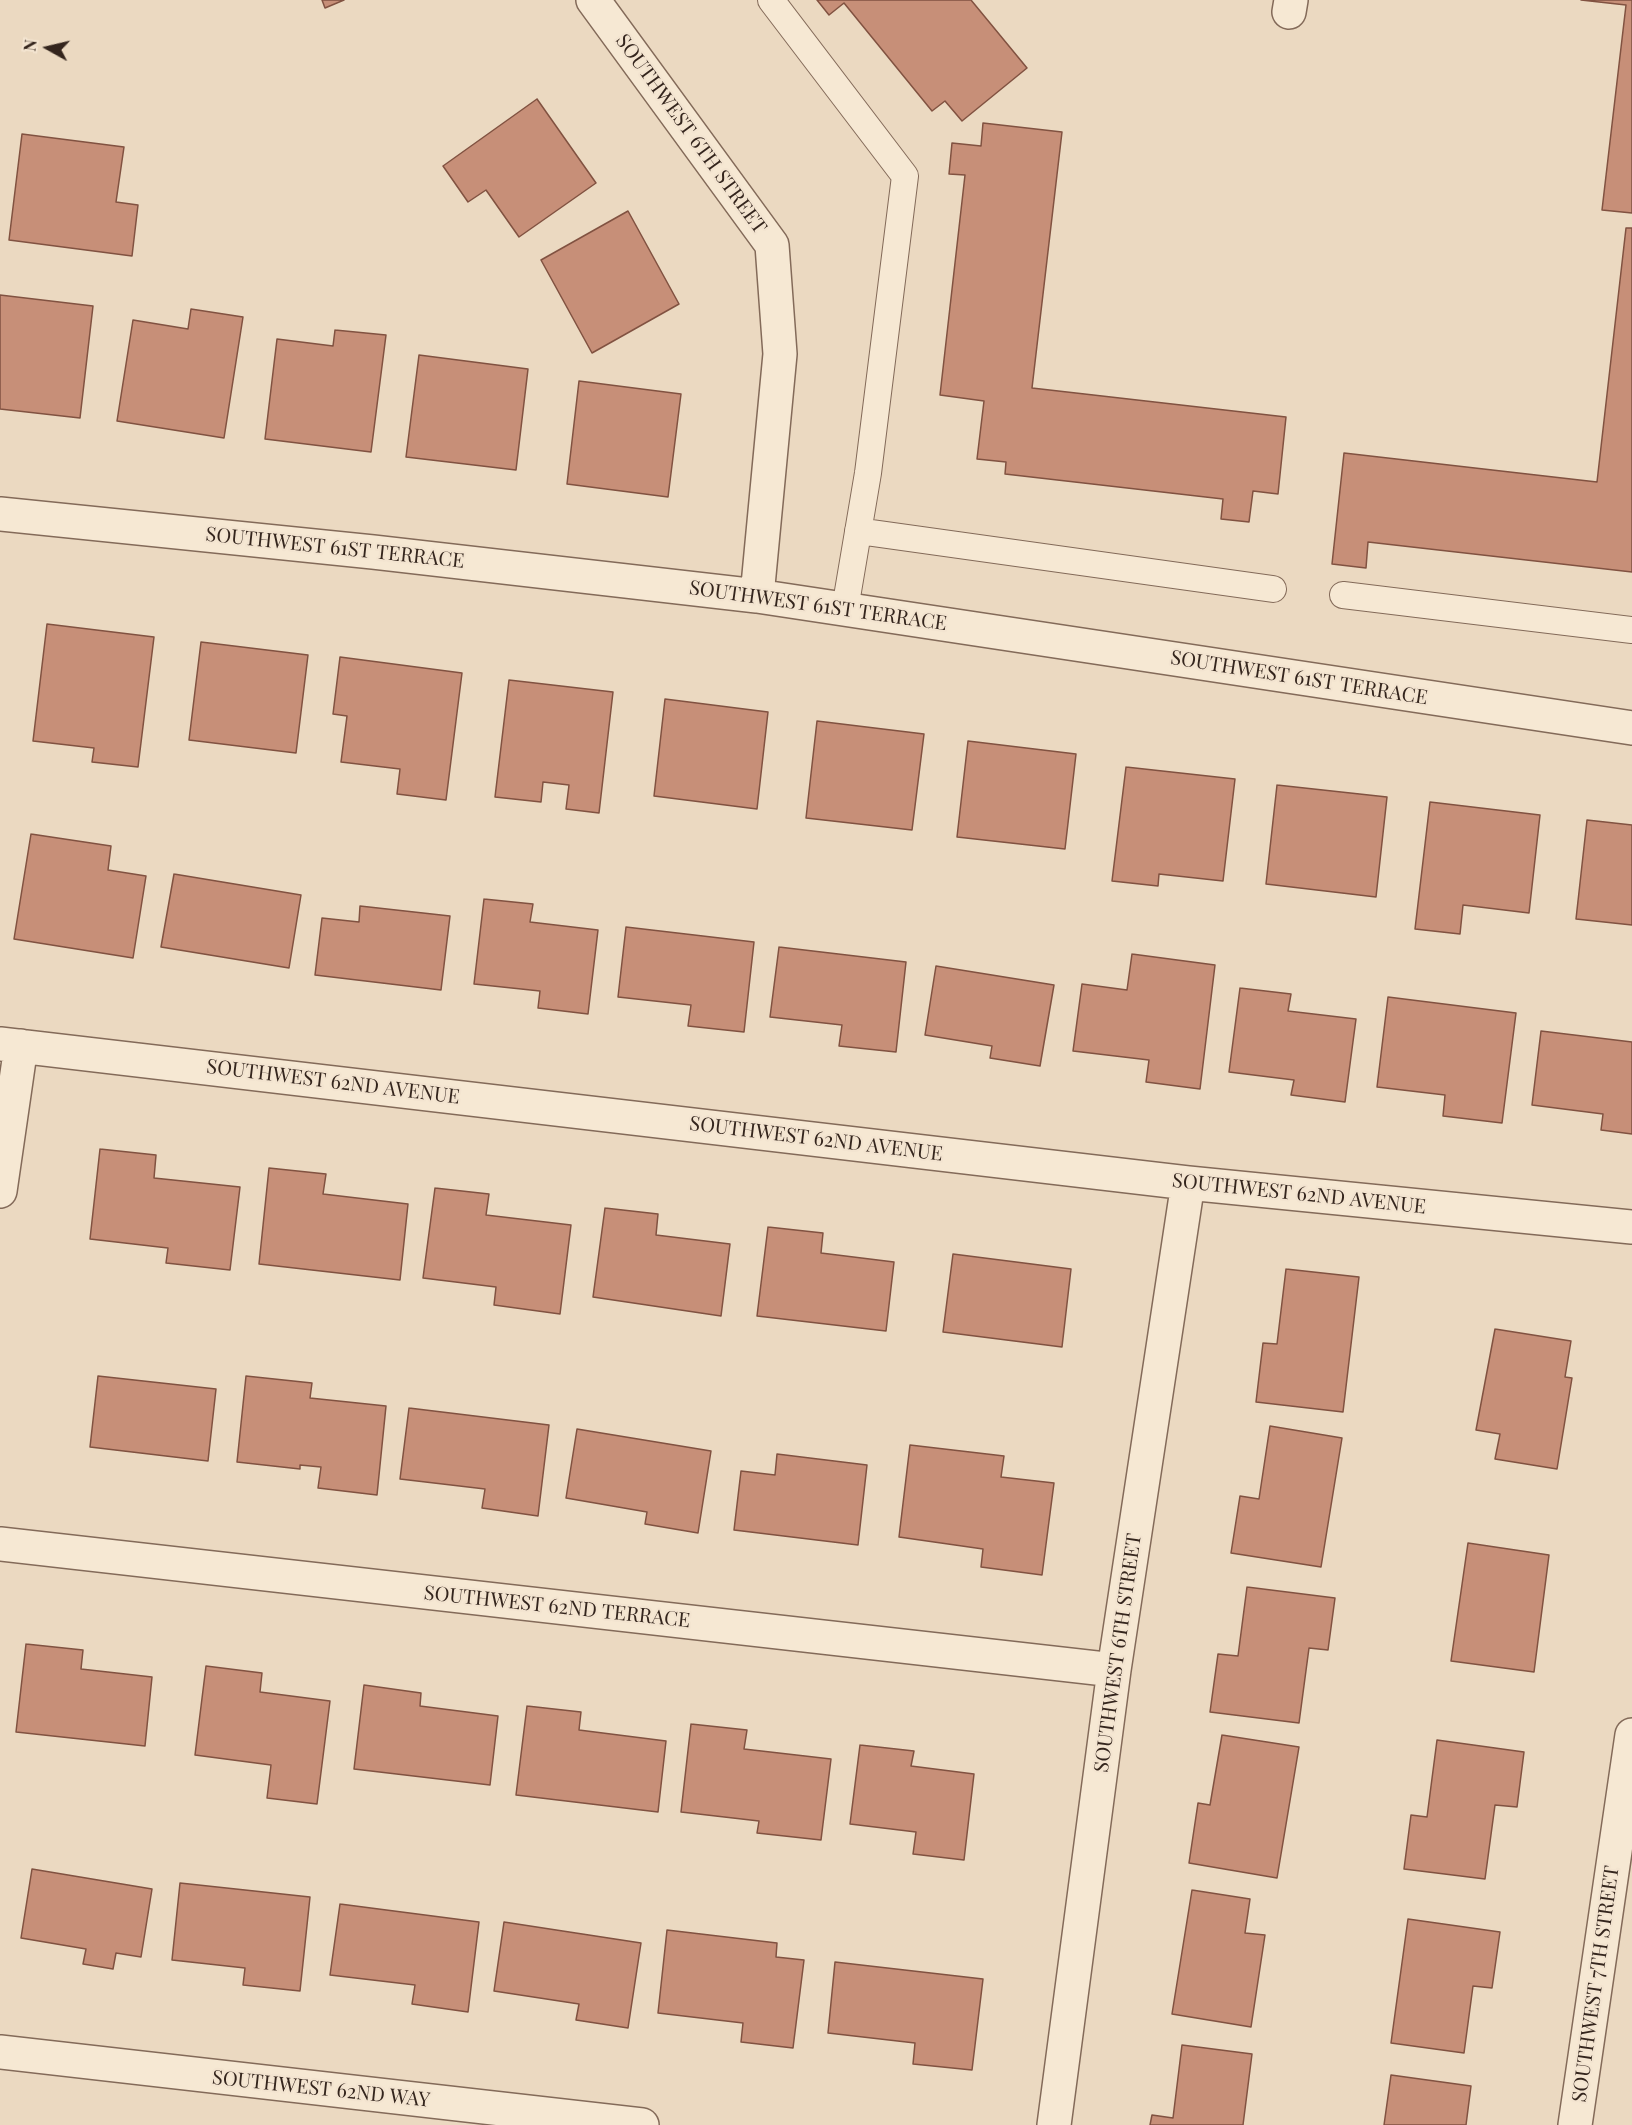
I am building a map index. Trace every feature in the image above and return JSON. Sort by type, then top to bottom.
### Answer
[{"type":"street","name":"SOUTHWEST 6TH STREET","points":[[592,0],[772,245],[780,354],[757,596]]},
{"type":"street","name":"SOUTHWEST 61ST TERRACE","points":[[0,514],[373,552],[757,596],[1632,728]]},
{"type":"street","name":"SOUTHWEST 62ND AVENUE","points":[[11,1045],[1188,1183],[1632,1227]]},
{"type":"street","points":[[0,1191],[11,1045]]},
{"type":"street","name":"SOUTHWEST 6TH STREET","points":[[1054,2125],[1114,1670],[1188,1183]]},
{"type":"street","name":"SOUTHWEST 62ND TERRACE","points":[[0,1544],[1114,1670]]},
{"type":"street","name":"SOUTHWEST 7TH STREET","points":[[1575,2125],[1632,1735]]},
{"type":"street","name":"SOUTHWEST 62ND WAY","points":[[0,2052],[642,2125]]},
{"type":"lane","points":[[771,0],[905,176],[858,531],[845,609]]},
{"type":"lane","points":[[858,531],[1274,589]]},
{"type":"lane","points":[[1343,595],[1632,630]]},
{"type":"building","points":[[322,0],[344,0],[325,8]]},
{"type":"building","points":[[817,0],[971,0],[1027,68],[962,121],[945,101],[932,111],[844,3],[829,15]]},
{"type":"building","points":[[1581,0],[1632,0],[1632,213],[1602,210],[1626,5]]},
{"type":"building","points":[[537,99],[596,183],[519,237],[486,190],[468,202],[443,166]]},
{"type":"building","points":[[983,123],[1062,132],[1032,388],[1286,417],[1278,494],[1253,491],[1249,522],[1221,519],[1223,499],[1005,474],[1006,462],[977,459],[984,401],[940,395],[965,175],[949,174],[952,143],[981,146]]},
{"type":"building","points":[[22,134],[124,147],[116,202],[138,205],[132,256],[9,240]]},
{"type":"building","points":[[628,211],[679,304],[592,353],[541,260]]},
{"type":"building","points":[[1626,228],[1632,228],[1632,572],[1368,542],[1366,568],[1332,564],[1344,453],[1597,482]]},
{"type":"building","points":[[0,295],[93,306],[80,418],[0,409]]},
{"type":"building","points":[[191,309],[243,317],[224,438],[117,421],[133,320],[188,329]]},
{"type":"building","points":[[335,330],[386,335],[371,452],[265,439],[277,339],[333,346]]},
{"type":"building","points":[[419,355],[528,369],[516,470],[406,457]]},
{"type":"building","points":[[579,381],[681,394],[668,497],[567,484]]},
{"type":"building","points":[[47,624],[154,637],[138,767],[92,762],[94,748],[33,741]]},
{"type":"building","points":[[201,642],[308,655],[296,753],[189,740]]},
{"type":"building","points":[[340,657],[462,673],[446,800],[397,794],[400,769],[341,762],[347,716],[333,714]]},
{"type":"building","points":[[509,680],[613,692],[599,813],[566,809],[569,785],[543,782],[541,802],[495,797]]},
{"type":"building","points":[[665,699],[768,712],[757,809],[654,796]]},
{"type":"building","points":[[817,721],[924,734],[912,830],[806,818]]},
{"type":"building","points":[[968,741],[1076,754],[1065,849],[957,837]]},
{"type":"building","points":[[1126,767],[1235,779],[1223,881],[1159,874],[1158,886],[1112,881]]},
{"type":"building","points":[[1277,785],[1387,797],[1376,897],[1266,884]]},
{"type":"building","points":[[1430,802],[1540,815],[1529,913],[1463,905],[1460,934],[1415,929]]},
{"type":"building","points":[[1587,820],[1632,825],[1632,925],[1576,919]]},
{"type":"building","points":[[31,834],[111,846],[108,870],[146,876],[133,958],[14,939]]},
{"type":"building","points":[[174,874],[301,895],[289,968],[161,947]]},
{"type":"building","points":[[484,899],[533,904],[530,922],[598,930],[588,1014],[538,1008],[540,991],[474,984]]},
{"type":"building","points":[[360,906],[450,916],[441,990],[315,975],[322,918],[359,922]]},
{"type":"building","points":[[626,927],[754,942],[744,1032],[688,1026],[691,1005],[618,997]]},
{"type":"building","points":[[779,947],[906,962],[896,1052],[839,1046],[842,1025],[770,1017]]},
{"type":"building","points":[[1132,954],[1215,965],[1200,1089],[1146,1082],[1149,1060],[1073,1051],[1082,984],[1127,990]]},
{"type":"building","points":[[936,966],[1054,985],[1040,1066],[990,1058],[992,1046],[925,1035]]},
{"type":"building","points":[[1240,988],[1291,994],[1288,1011],[1356,1019],[1345,1102],[1291,1095],[1294,1080],[1229,1072]]},
{"type":"building","points":[[1388,997],[1516,1013],[1502,1123],[1443,1116],[1445,1095],[1377,1087]]},
{"type":"building","points":[[1541,1031],[1632,1042],[1632,1134],[1601,1130],[1603,1114],[1532,1105]]},
{"type":"building","points":[[100,1149],[156,1155],[154,1178],[240,1187],[230,1270],[166,1263],[168,1248],[90,1239]]},
{"type":"building","points":[[269,1168],[326,1174],[323,1194],[408,1204],[400,1280],[259,1264]]},
{"type":"building","points":[[435,1188],[489,1194],[486,1215],[571,1225],[560,1314],[494,1305],[496,1287],[423,1278]]},
{"type":"building","points":[[605,1208],[658,1214],[656,1235],[730,1244],[721,1316],[593,1297]]},
{"type":"building","points":[[768,1227],[823,1233],[821,1253],[894,1262],[886,1331],[757,1316]]},
{"type":"building","points":[[953,1254],[1071,1269],[1062,1347],[943,1332]]},
{"type":"building","points":[[1286,1269],[1359,1277],[1343,1412],[1256,1402],[1263,1343],[1277,1344]]},
{"type":"building","points":[[1495,1329],[1571,1341],[1565,1377],[1572,1378],[1557,1469],[1495,1459],[1500,1434],[1476,1430]]},
{"type":"building","points":[[98,1376],[216,1389],[208,1461],[90,1447]]},
{"type":"building","points":[[246,1376],[312,1383],[310,1398],[386,1406],[377,1495],[318,1488],[321,1467],[300,1465],[300,1469],[237,1462]]},
{"type":"building","points":[[409,1408],[549,1425],[538,1516],[482,1508],[485,1489],[400,1479]]},
{"type":"building","points":[[1270,1426],[1342,1438],[1321,1567],[1231,1553],[1240,1496],[1259,1499]]},
{"type":"building","points":[[577,1429],[711,1451],[698,1533],[645,1524],[647,1512],[566,1498]]},
{"type":"building","points":[[910,1445],[1004,1456],[1001,1477],[1054,1483],[1042,1575],[981,1567],[983,1549],[899,1537]]},
{"type":"building","points":[[777,1454],[867,1465],[858,1545],[734,1530],[741,1471],[775,1475]]},
{"type":"building","points":[[1468,1543],[1549,1555],[1534,1672],[1451,1661]]},
{"type":"building","points":[[1247,1587],[1335,1598],[1328,1650],[1309,1648],[1299,1723],[1210,1712],[1218,1654],[1238,1656]]},
{"type":"building","points":[[26,1644],[83,1650],[81,1669],[152,1677],[145,1746],[16,1732]]},
{"type":"building","points":[[206,1666],[262,1673],[260,1692],[330,1701],[317,1804],[267,1798],[271,1765],[195,1755]]},
{"type":"building","points":[[364,1685],[421,1693],[420,1706],[498,1716],[490,1785],[354,1769]]},
{"type":"building","points":[[527,1706],[581,1712],[579,1730],[666,1741],[658,1812],[516,1795]]},
{"type":"building","points":[[691,1724],[747,1730],[744,1749],[831,1759],[821,1840],[757,1833],[759,1821],[681,1812]]},
{"type":"building","points":[[1222,1735],[1299,1747],[1277,1878],[1189,1863],[1198,1803],[1210,1805]]},
{"type":"building","points":[[1437,1740],[1524,1752],[1517,1807],[1495,1805],[1485,1879],[1404,1869],[1411,1815],[1427,1817]]},
{"type":"building","points":[[860,1745],[914,1751],[911,1766],[974,1774],[964,1860],[913,1854],[916,1832],[850,1824]]},
{"type":"building","points":[[32,1869],[152,1889],[141,1957],[116,1953],[113,1969],[83,1964],[86,1949],[21,1938]]},
{"type":"building","points":[[180,1883],[310,1897],[300,1991],[243,1985],[245,1968],[172,1960]]},
{"type":"building","points":[[1192,1890],[1250,1899],[1245,1933],[1265,1935],[1251,2027],[1172,2014]]},
{"type":"building","points":[[340,1904],[479,1922],[468,2012],[412,2004],[415,1985],[330,1975]]},
{"type":"building","points":[[1408,1919],[1500,1932],[1492,1988],[1473,1986],[1464,2053],[1391,2043]]},
{"type":"building","points":[[504,1922],[641,1943],[628,2028],[576,2020],[579,2004],[494,1991]]},
{"type":"building","points":[[667,1930],[777,1943],[776,1957],[804,1960],[793,2048],[741,2042],[743,2023],[658,2013]]},
{"type":"building","points":[[835,1962],[983,1979],[972,2070],[913,2064],[915,2043],[828,2033]]},
{"type":"building","points":[[1182,2045],[1252,2054],[1243,2125],[1150,2125],[1152,2115],[1173,2118]]},
{"type":"building","points":[[1391,2075],[1471,2086],[1466,2125],[1384,2125]]}]
